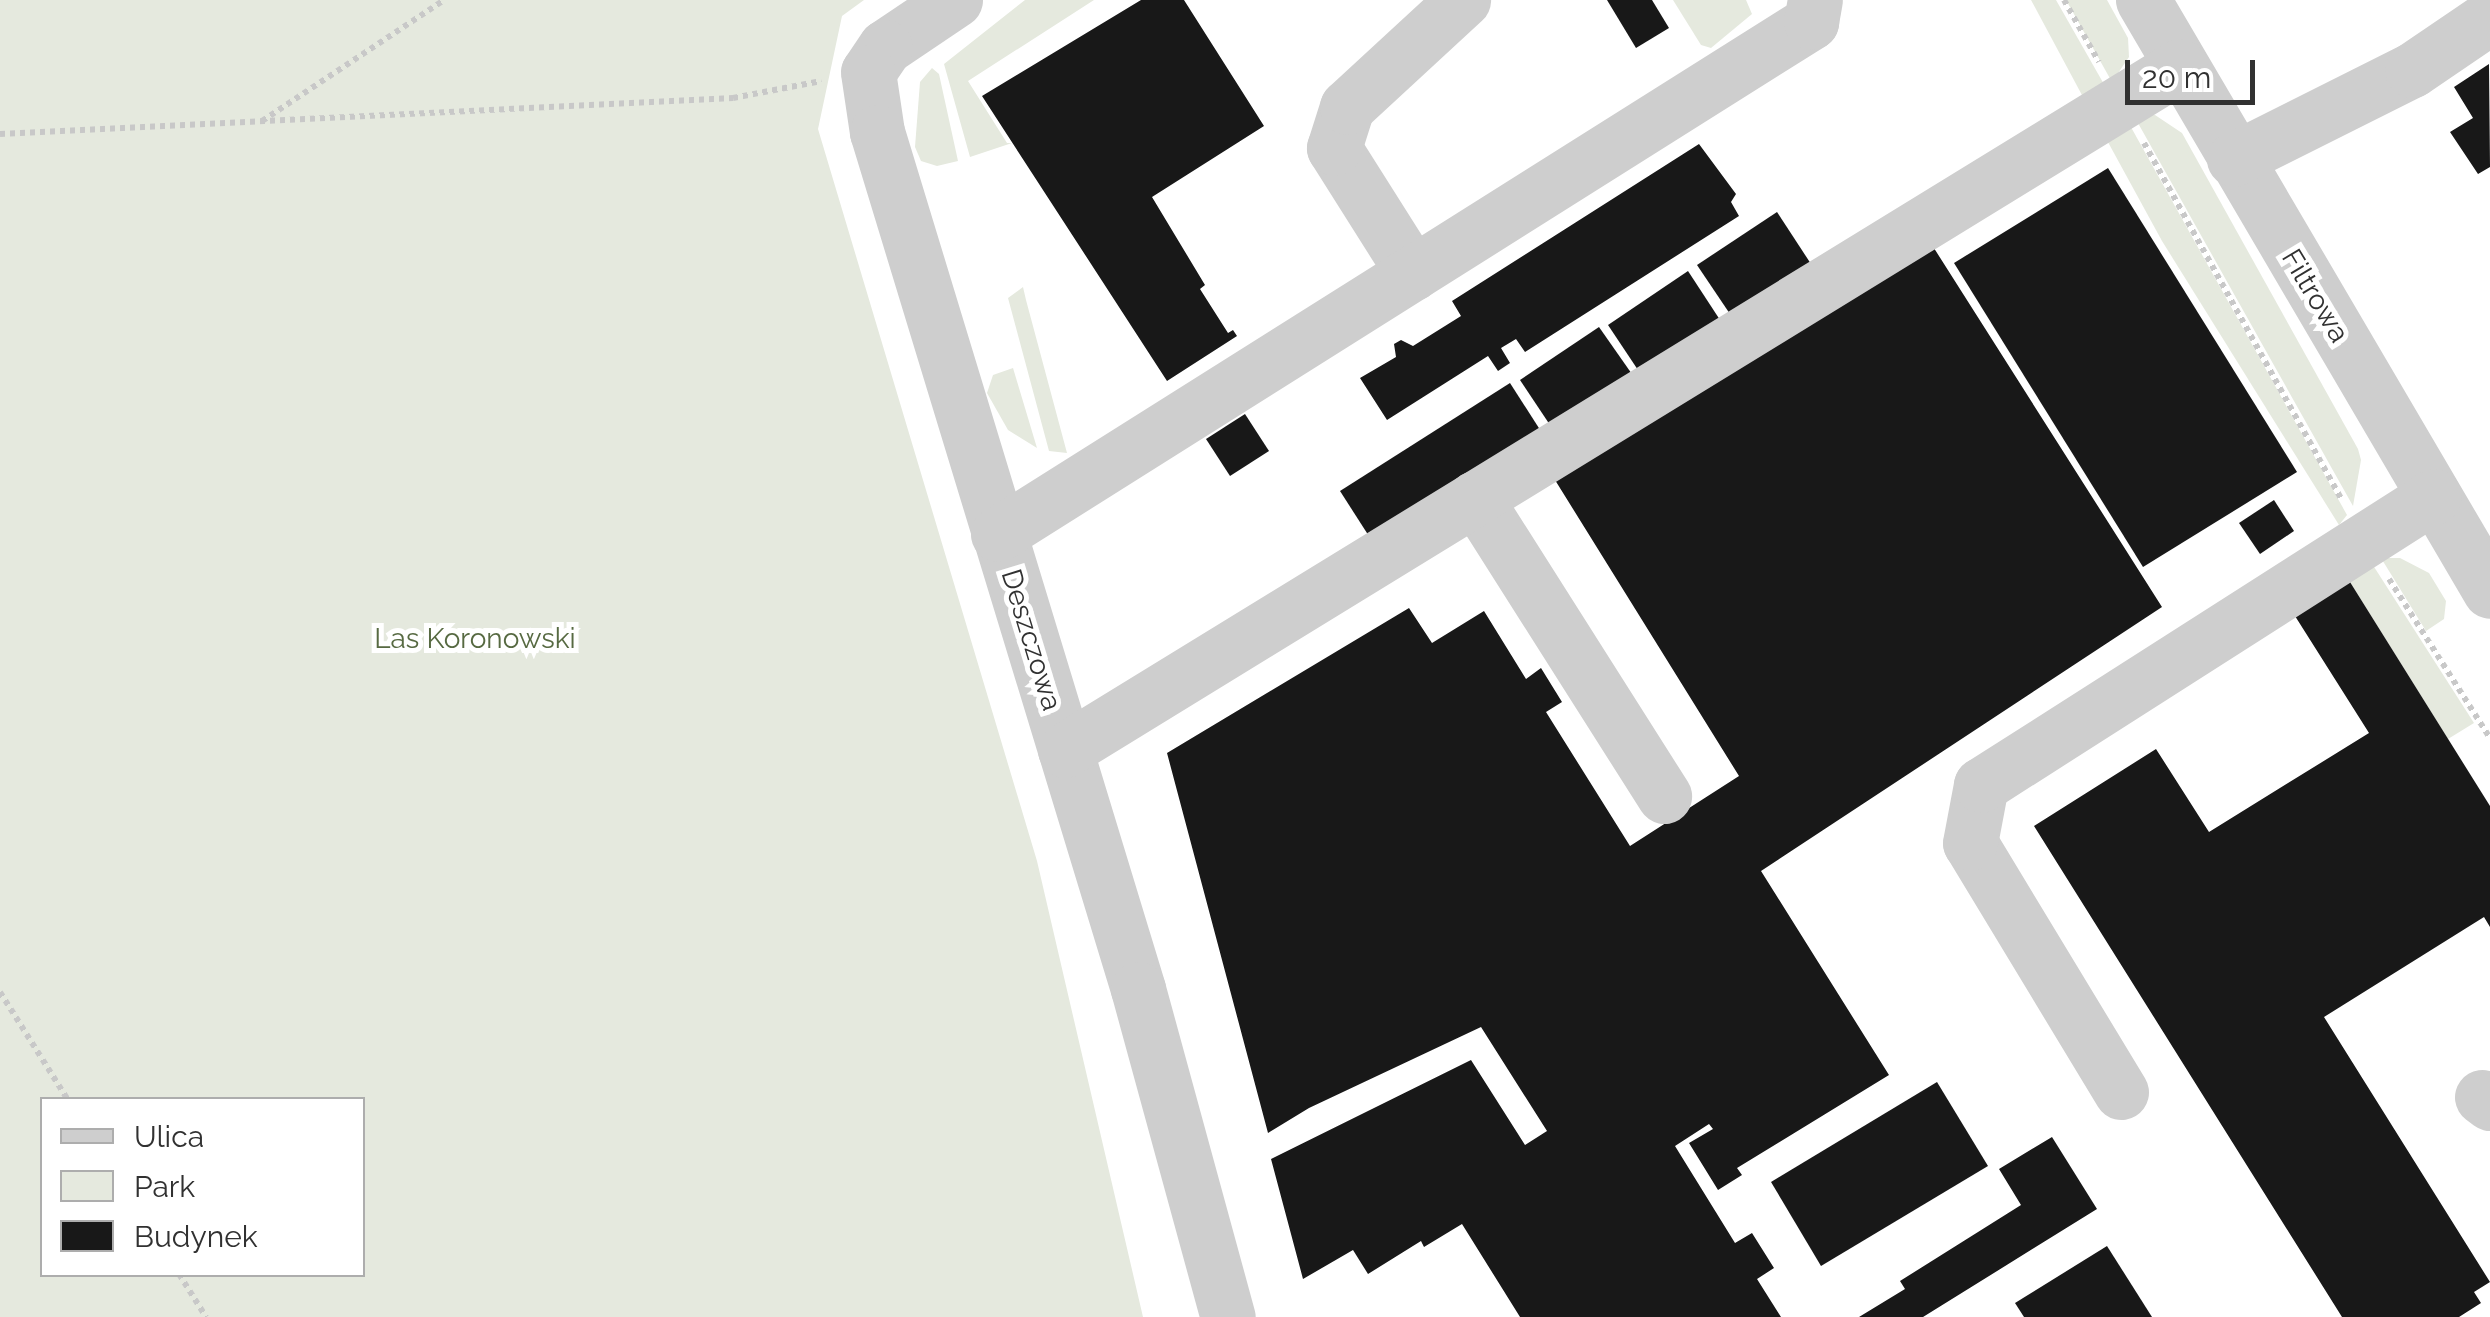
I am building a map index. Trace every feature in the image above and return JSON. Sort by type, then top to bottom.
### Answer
[{"type":"street","points":[[868,72],[885,48],[954,0]]},
{"type":"street","points":[[1413,272],[1334,148],[1347,107],[1463,0]]},
{"type":"street","points":[[998,534],[1811,22],[1814,0]]},
{"type":"street","name":"Filtrowa","points":[[2143,0],[2490,591]]},
{"type":"street","points":[[2234,159],[2412,70],[2490,17]]},
{"type":"street","points":[[1065,750],[2180,66]]},
{"type":"street","name":"Deszczowa","points":[[868,72],[877,132],[1138,989],[1228,1317]]},
{"type":"street","points":[[2121,1092],[1970,843],[1981,785],[2434,496]]},
{"type":"street","points":[[1476,498],[1664,796]]},
{"type":"path","points":[[262,122],[444,0]]},
{"type":"path","points":[[2064,0],[2364,540],[2490,738]]},
{"type":"path","points":[[0,134],[732,98],[868,72]]},
{"type":"path","points":[[0,992],[66,1097]]},
{"type":"path","points":[[181,1277],[206,1317]]},
{"type":"green space","name":"Las Koronowski","points":[[0,0],[864,0],[842,16],[818,129],[1037,861],[1143,1317],[0,1317]]},
{"type":"green space","points":[[1025,0],[1094,0],[968,81],[1007,143],[1012,143],[970,157],[944,64]]},
{"type":"green space","points":[[1673,0],[1746,0],[1752,14],[1711,48],[1701,45]]},
{"type":"green space","points":[[2031,0],[2056,0],[2105,86],[2083,97]]},
{"type":"green space","points":[[2066,0],[2107,0],[2128,38],[2129,57],[2112,82]]},
{"type":"green space","points":[[932,68],[939,74],[958,161],[937,166],[921,161],[915,147],[920,82]]},
{"type":"green space","points":[[2155,115],[2182,133],[2358,449],[2361,460],[2353,506],[2134,116]]},
{"type":"green space","points":[[2127,120],[2347,515],[2339,525],[2162,241],[2103,133]]},
{"type":"green space","points":[[1023,287],[1067,453],[1049,451],[1008,298]]},
{"type":"green space","points":[[1013,368],[1037,448],[1008,430],[987,393],[993,375]]},
{"type":"green space","points":[[2381,558],[2400,558],[2429,573],[2446,601],[2444,619],[2426,631]]},
{"type":"green space","points":[[2369,559],[2474,723],[2448,739],[2350,582]]},
{"type":"building","points":[[1141,0],[1184,0],[1264,126],[1152,197],[1205,285],[1200,289],[1228,333],[1233,330],[1237,336],[1167,381],[982,96]]},
{"type":"building","points":[[1607,0],[1652,0],[1669,28],[1636,48]]},
{"type":"building","points":[[2489,64],[2490,167],[2478,174],[2450,132],[2473,118],[2454,87]]},
{"type":"building","points":[[1699,144],[1736,194],[1731,202],[1739,216],[1525,352],[1516,339],[1501,348],[1510,363],[1498,371],[1488,356],[1387,420],[1360,378],[1396,357],[1394,344],[1401,340],[1413,346],[1461,316],[1452,301]]},
{"type":"building","points":[[2108,168],[2297,472],[2143,567],[1954,263]]},
{"type":"building","points":[[1777,212],[1811,264],[1732,317],[1697,265]]},
{"type":"building","points":[[1932,245],[2162,607],[1761,871],[1889,1075],[1737,1168],[1742,1175],[1718,1190],[1689,1143],[1713,1129],[1709,1124],[1675,1146],[1735,1243],[1752,1233],[1774,1268],[1757,1279],[1781,1317],[1520,1317],[1462,1224],[1424,1247],[1421,1241],[1368,1274],[1353,1250],[1303,1279],[1271,1159],[1471,1060],[1525,1145],[1547,1131],[1481,1027],[1309,1108],[1268,1133],[1167,753],[1409,608],[1432,643],[1484,611],[1526,679],[1541,668],[1562,702],[1546,712],[1630,846],[1739,776],[1555,480]]},
{"type":"building","points":[[1688,271],[1722,323],[1642,376],[1608,325]]},
{"type":"building","points":[[1599,327],[1634,377],[1554,431],[1520,380]]},
{"type":"building","points":[[1510,383],[1544,436],[1374,544],[1340,491]]},
{"type":"building","points":[[1245,414],[1269,451],[1230,476],[1206,439]]},
{"type":"building","points":[[2274,500],[2294,531],[2260,554],[2239,523]]},
{"type":"building","points":[[2350,582],[2490,806],[2490,927],[2484,917],[2324,1017],[2490,1282],[2474,1292],[2481,1303],[2459,1317],[2342,1317],[2034,826],[2156,749],[2209,832],[2369,733],[2295,616]]},
{"type":"building","points":[[1937,1082],[1988,1166],[1821,1266],[1771,1182]]},
{"type":"building","points":[[2052,1137],[2097,1209],[1923,1317],[1859,1317],[1905,1289],[1900,1281],[2021,1205],[1999,1169]]},
{"type":"building","points":[[2107,1246],[2152,1317],[2024,1317],[2015,1303]]}]
